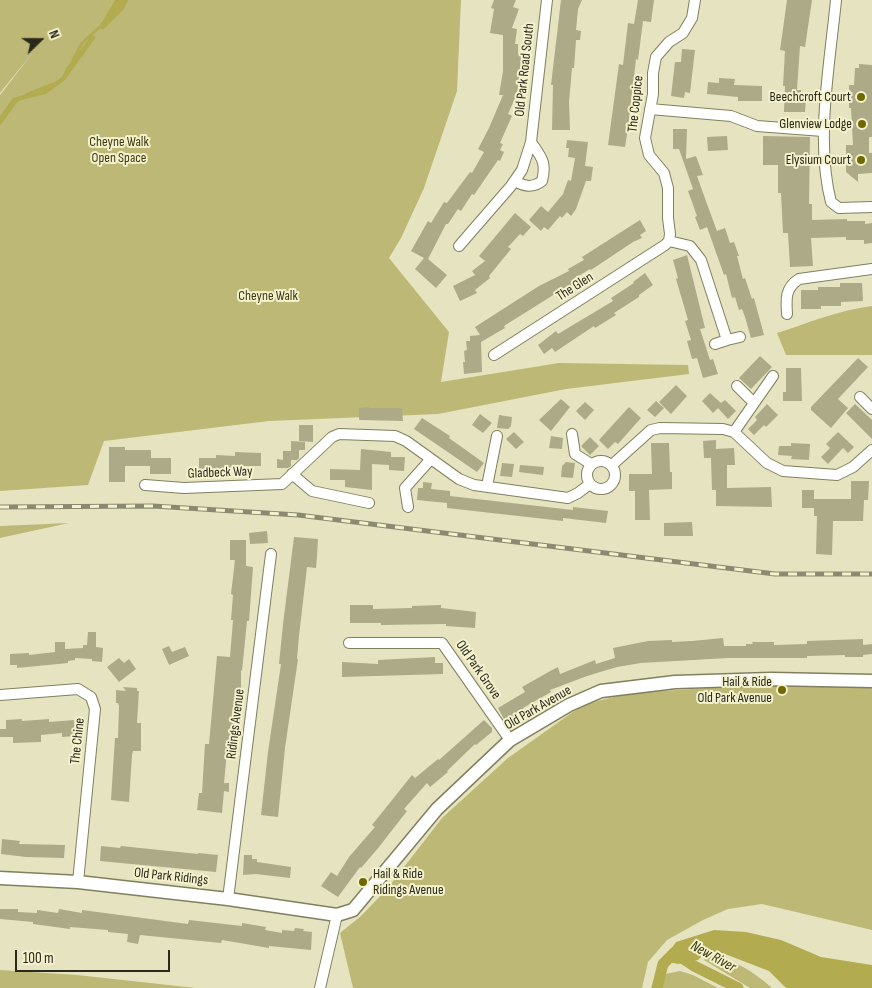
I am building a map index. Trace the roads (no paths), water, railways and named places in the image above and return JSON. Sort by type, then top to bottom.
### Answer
[{"type":"street","name":"Old Park Road South","points":[[459,246],[522,170],[530,142],[546,0]]},
{"type":"street","name":"The Coppice","points":[[669,241],[668,188],[664,173],[649,155],[645,138],[653,94],[652,73],[656,58],[669,42],[683,33],[692,18],[696,0]]},
{"type":"street","points":[[836,0],[823,131],[827,188],[831,202],[839,208],[872,207]]},
{"type":"street","points":[[650,109],[731,116],[757,126],[823,131]]},
{"type":"street","points":[[514,182],[524,186],[536,186],[542,181],[545,169],[540,154],[530,142]]},
{"type":"street","points":[[669,241],[690,246],[702,260],[727,340]]},
{"type":"street","name":"The Glen","points":[[494,355],[669,241]]},
{"type":"street","points":[[787,314],[786,300],[791,284],[799,278],[872,269]]},
{"type":"street","points":[[715,344],[740,336]]},
{"type":"street","points":[[734,432],[773,376]]},
{"type":"street","points":[[736,386],[754,403]]},
{"type":"street","points":[[860,397],[872,409]]},
{"type":"street","points":[[572,434],[574,454],[591,464],[606,461],[612,466],[651,430],[660,428],[723,429],[734,432],[767,463],[783,472],[837,475],[854,467],[870,456]]},
{"type":"street","name":"Gladbeck Way","points":[[145,485],[184,488],[282,484],[332,437],[339,434],[395,436],[460,479],[474,485],[568,498],[578,494],[590,484],[599,489],[609,486],[615,478],[612,466]]},
{"type":"street","points":[[487,486],[497,436]]},
{"type":"street","points":[[408,508],[405,488],[430,460]]},
{"type":"street","points":[[590,484],[587,474],[591,464]]},
{"type":"street","points":[[292,474],[312,490],[369,503]]},
{"type":"street","name":"Ridings Avenue","points":[[228,899],[272,554]]},
{"type":"street","name":"Old Park Grove","points":[[349,643],[442,643],[510,740]]},
{"type":"street","name":"Old Park Avenue","points":[[337,915],[353,910],[437,809],[510,740],[570,705],[601,691],[675,682],[771,679],[872,681]]},
{"type":"street","name":"The Chine","points":[[0,695],[78,690],[91,697],[95,710],[78,882]]},
{"type":"street","name":"Old Park Ridings","points":[[0,878],[78,882],[228,899],[337,915]]},
{"type":"street","points":[[320,988],[337,915]]},
{"type":"waterway","points":[[73,60],[82,43],[102,25]]},
{"type":"waterway","points":[[26,95],[53,84]]},
{"type":"waterway","points":[[657,988],[663,964],[676,951]]},
{"type":"waterway","name":"New River","points":[[676,954],[694,966],[738,988]]},
{"type":"railway","points":[[0,507],[153,506],[298,515],[775,574],[872,574]]},
{"type":"place","name":"Beechcroft Court","points":[[861,97]]},
{"type":"place","name":"Glenview Lodge","points":[[862,124]]},
{"type":"place","name":"Elysium Court","points":[[861,160]]},
{"type":"place","name":"Hail & Ride Old Park Avenue","points":[[782,690]]},
{"type":"place","name":"Hail & Ride Ridings Avenue","points":[[363,882]]},
{"type":"park label","name":"Cheyne Walk Open Space","points":[[119,150]]},
{"type":"park label","name":"Cheyne Walk","points":[[268,296]]}]
